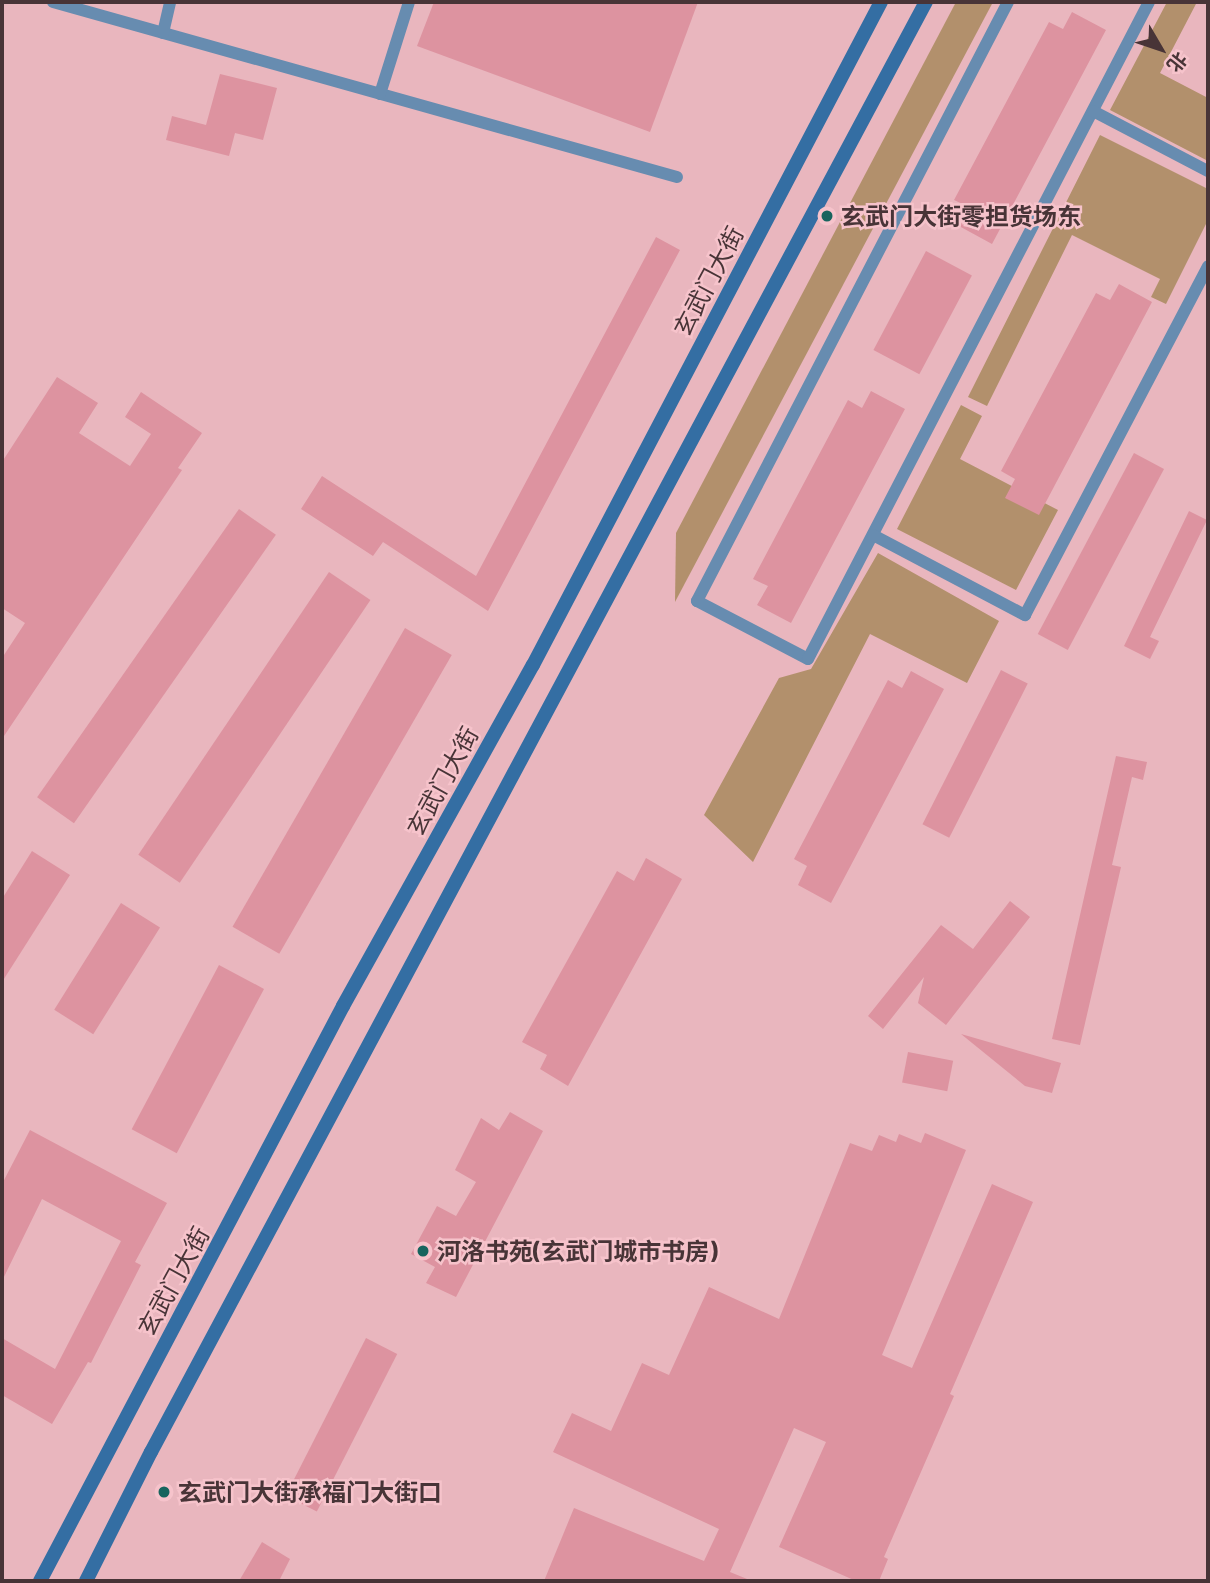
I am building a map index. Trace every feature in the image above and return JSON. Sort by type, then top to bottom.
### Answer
[{"type":"main road","name":"玄武门大街","points":[[40,1581],[343,1006],[533,665],[881,2]]},
{"type":"main road","points":[[86,1581],[157,1440],[926,2]]},
{"type":"lane","points":[[53,2],[677,177]]},
{"type":"lane","points":[[163,33],[170,2]]},
{"type":"lane","points":[[380,94],[408,2]]},
{"type":"lane","points":[[1008,2],[697,601],[808,659],[1149,2]]},
{"type":"lane","points":[[1093,111],[1208,171]]},
{"type":"lane","points":[[873,534],[1025,615],[1208,266]]},
{"type":"shaded area","points":[[956,2],[993,2],[675,602],[676,533]]},
{"type":"shaded area","points":[[1167,2],[1197,2],[1160,73],[1208,98],[1208,161],[1110,110]]},
{"type":"shaded area","points":[[1100,135],[1208,189],[1208,220],[1166,304],[1151,297],[1160,279],[1072,235],[987,406],[968,397]]},
{"type":"shaded area","points":[[961,405],[982,416],[960,459],[1058,510],[1016,590],[897,529]]},
{"type":"shaded area","points":[[878,553],[999,621],[967,683],[870,634],[753,862],[704,815],[779,678],[811,669]]},
{"type":"building","points":[[434,2],[698,2],[650,132],[417,46]]},
{"type":"building","points":[[1072,12],[1106,30],[992,244],[959,226],[969,207],[954,200],[1049,22],[1063,29]]},
{"type":"building","points":[[220,74],[277,88],[263,140],[235,133],[229,156],[166,140],[172,116],[206,125]]},
{"type":"building","points":[[656,237],[680,250],[488,611],[383,542],[373,556],[301,509],[322,476],[476,576]]},
{"type":"building","points":[[926,251],[972,275],[919,374],[873,350]]},
{"type":"building","points":[[1119,284],[1152,302],[1039,515],[1005,498],[1015,479],[1001,471],[1096,293],[1110,300]]},
{"type":"building","points":[[57,377],[98,403],[79,433],[130,466],[151,434],[125,417],[141,392],[202,433],[178,468],[182,470],[2,739],[2,658],[25,623],[2,608],[2,462]]},
{"type":"building","points":[[871,391],[905,409],[791,623],[757,605],[768,586],[753,579],[848,400],[862,408]]},
{"type":"building","points":[[1134,453],[1164,469],[1068,650],[1038,634]]},
{"type":"building","points":[[239,509],[276,535],[74,823],[37,797]]},
{"type":"building","points":[[1189,511],[1207,520],[1150,637],[1159,641],[1150,659],[1124,646]]},
{"type":"building","points":[[329,572],[370,600],[180,883],[138,855]]},
{"type":"building","points":[[405,628],[452,655],[279,954],[232,927]]},
{"type":"building","points":[[1001,670],[1028,684],[949,838],[922,824]]},
{"type":"building","points":[[911,671],[944,689],[831,903],[798,885],[807,866],[794,859],[888,680],[902,688]]},
{"type":"building","points":[[1116,756],[1147,762],[1143,780],[1132,777],[1112,865],[1121,867],[1080,1045],[1052,1039]]},
{"type":"building","points":[[32,851],[70,875],[2,982],[2,899]]},
{"type":"building","points":[[646,858],[682,879],[568,1086],[540,1069],[547,1055],[522,1042],[617,871],[634,881]]},
{"type":"building","points":[[1010,901],[1030,917],[946,1025],[918,1003],[924,977],[883,1029],[868,1016],[941,925],[973,949]]},
{"type":"building","points":[[121,903],[160,927],[93,1034],[54,1010]]},
{"type":"building","points":[[219,965],[264,989],[177,1153],[132,1129]]},
{"type":"building","points":[[961,1034],[1061,1063],[1052,1093],[1025,1086]]},
{"type":"building","points":[[908,1052],[953,1061],[947,1091],[902,1082]]},
{"type":"building","points":[[510,1112],[543,1131],[456,1297],[426,1283],[435,1267],[411,1254],[437,1206],[456,1216],[476,1182],[455,1170],[481,1118],[499,1130]]},
{"type":"building","points":[[30,1130],[167,1203],[135,1262],[141,1265],[91,1363],[88,1362],[52,1424],[2,1395],[2,1338],[55,1369],[121,1241],[42,1199],[2,1281],[2,1184]]},
{"type":"building","points":[[925,1133],[966,1150],[882,1355],[912,1368],[992,1184],[1033,1202],[950,1394],[954,1396],[884,1557],[888,1559],[879,1581],[856,1581],[779,1547],[826,1442],[794,1428],[730,1572],[752,1581],[544,1581],[574,1508],[704,1561],[719,1529],[553,1452],[572,1413],[611,1431],[642,1363],[669,1375],[709,1287],[779,1319],[850,1143],[872,1151],[879,1135],[896,1142],[899,1134],[921,1143]]},
{"type":"building","points":[[366,1338],[397,1354],[317,1512],[286,1496]]},
{"type":"building","points":[[262,1542],[290,1559],[279,1581],[239,1581]]},
{"type":"place","name":"玄武门大街零担货场东","points":[[827,216]]},
{"type":"place","name":"河洛书苑(玄武门城市书房)","points":[[423,1251]]},
{"type":"place","name":"玄武门大街承福门大街口","points":[[164,1492]]}]
